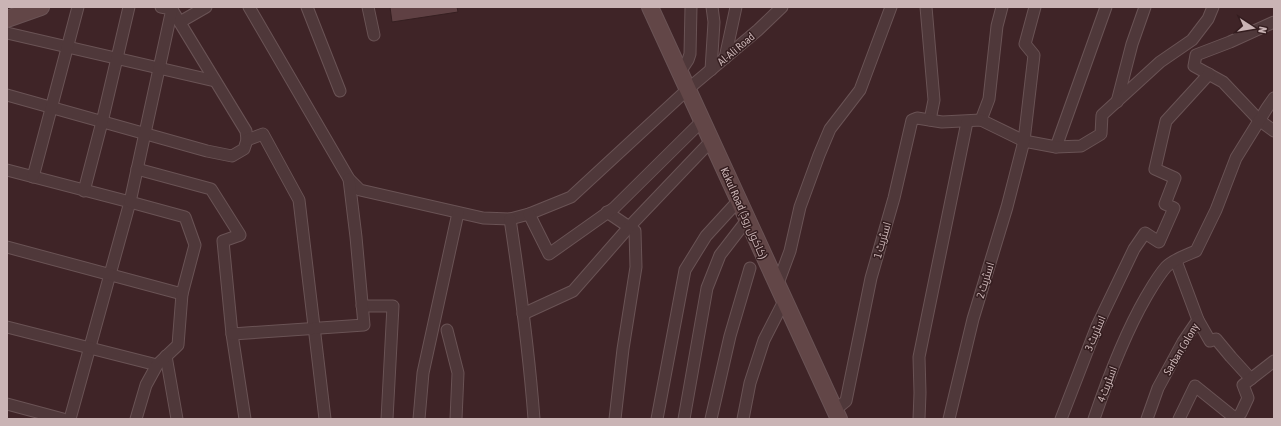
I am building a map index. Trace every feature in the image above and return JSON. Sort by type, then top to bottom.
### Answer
[{"type":"main road","name":"Kakul Road (کاکول روڈ)","points":[[650,7],[837,415]]},
{"type":"main road","points":[[7,19],[38,8]]},
{"type":"street","points":[[33,177],[78,7]]},
{"type":"street","points":[[84,191],[129,7]]},
{"type":"street","points":[[180,22],[206,7]]},
{"type":"street","points":[[232,334],[364,325],[349,179],[249,7]]},
{"type":"street","points":[[307,7],[340,91]]},
{"type":"street","points":[[368,7],[374,35]]},
{"type":"street","points":[[680,72],[690,54],[691,7]]},
{"type":"street","points":[[711,70],[714,22],[712,7]]},
{"type":"street","points":[[725,58],[736,7]]},
{"type":"street","points":[[770,19],[774,7]]},
{"type":"street","name":"Al-Ali Road","points":[[349,179],[360,190],[458,213],[484,218],[510,219],[529,214],[571,197],[688,89],[782,7]]},
{"type":"street","points":[[777,286],[790,251],[800,207],[819,155],[830,129],[860,90],[891,7]]},
{"type":"street","points":[[926,7],[934,100],[930,120]]},
{"type":"street","points":[[1002,7],[997,26],[989,99],[981,120],[1024,141],[1056,147],[1081,146],[1101,134],[1102,115],[1160,62],[1192,40],[1208,19],[1213,7]]},
{"type":"street","name":"اسٹریٹ 2","points":[[949,419],[973,319],[1007,207],[1024,141],[1034,55],[1025,44],[1035,7]]},
{"type":"street","points":[[1056,147],[1106,7]]},
{"type":"street","points":[[1116,102],[1132,44],[1145,7]]},
{"type":"street","points":[[7,95],[207,151],[232,156],[244,149],[247,140],[246,131],[180,22],[168,8]]},
{"type":"street","points":[[70,419],[130,202],[159,68],[168,8]]},
{"type":"street","points":[[1274,22],[1230,42],[1196,55],[1194,66],[1223,82],[1259,120],[1274,131]]},
{"type":"street","points":[[7,33],[117,57],[215,81]]},
{"type":"street","name":"اسٹریٹ 3","points":[[1061,419],[1097,326],[1134,249],[1145,234],[1159,242],[1174,208],[1164,204],[1175,178],[1155,169],[1166,120],[1209,74]]},
{"type":"street","name":"اسٹریٹ 4","points":[[1094,419],[1120,349],[1139,310],[1156,280],[1167,266],[1196,251],[1216,210],[1236,158],[1274,98]]},
{"type":"street","name":"اسٹریٹ 1","points":[[837,415],[846,400],[871,278],[894,198],[912,120],[917,118],[942,122],[967,122],[981,120]]},
{"type":"street","points":[[529,214],[549,254],[614,208],[702,121]]},
{"type":"street","points":[[919,419],[919,357],[967,122]]},
{"type":"street","points":[[247,140],[263,134],[299,200],[325,419]]},
{"type":"street","points":[[523,314],[573,291],[629,227],[711,141]]},
{"type":"street","points":[[137,169],[211,189],[240,235],[222,241],[232,334],[245,419]]},
{"type":"street","points":[[7,170],[185,217],[195,245],[182,294],[178,345],[157,365],[146,385],[136,419]]},
{"type":"street","points":[[657,419],[685,270],[706,236],[739,200]]},
{"type":"street","points":[[607,212],[635,231],[636,268],[623,349],[615,419]]},
{"type":"street","points":[[420,419],[423,373],[458,213]]},
{"type":"street","points":[[510,219],[523,314],[534,419]]},
{"type":"street","points":[[684,419],[707,288],[720,255],[747,220]]},
{"type":"street","points":[[7,247],[182,294]]},
{"type":"street","points":[[1176,261],[1198,320]]},
{"type":"street","points":[[711,419],[730,336],[750,268]]},
{"type":"street","points":[[743,419],[750,383],[764,340],[784,301]]},
{"type":"street","points":[[362,306],[393,306],[387,419]]},
{"type":"street","name":"Sarban Colony","points":[[1147,419],[1158,388],[1183,342],[1198,320],[1210,341],[1216,339],[1230,357],[1251,379]]},
{"type":"street","points":[[7,327],[157,365]]},
{"type":"street","points":[[447,330],[458,373],[456,419]]},
{"type":"street","points":[[166,356],[177,419]]},
{"type":"street","points":[[1179,419],[1195,386],[1236,419],[1248,398],[1243,385],[1274,361]]},
{"type":"street","points":[[7,404],[63,419]]},
{"type":"building","points":[[390,7],[457,7],[458,12],[392,22]]}]
